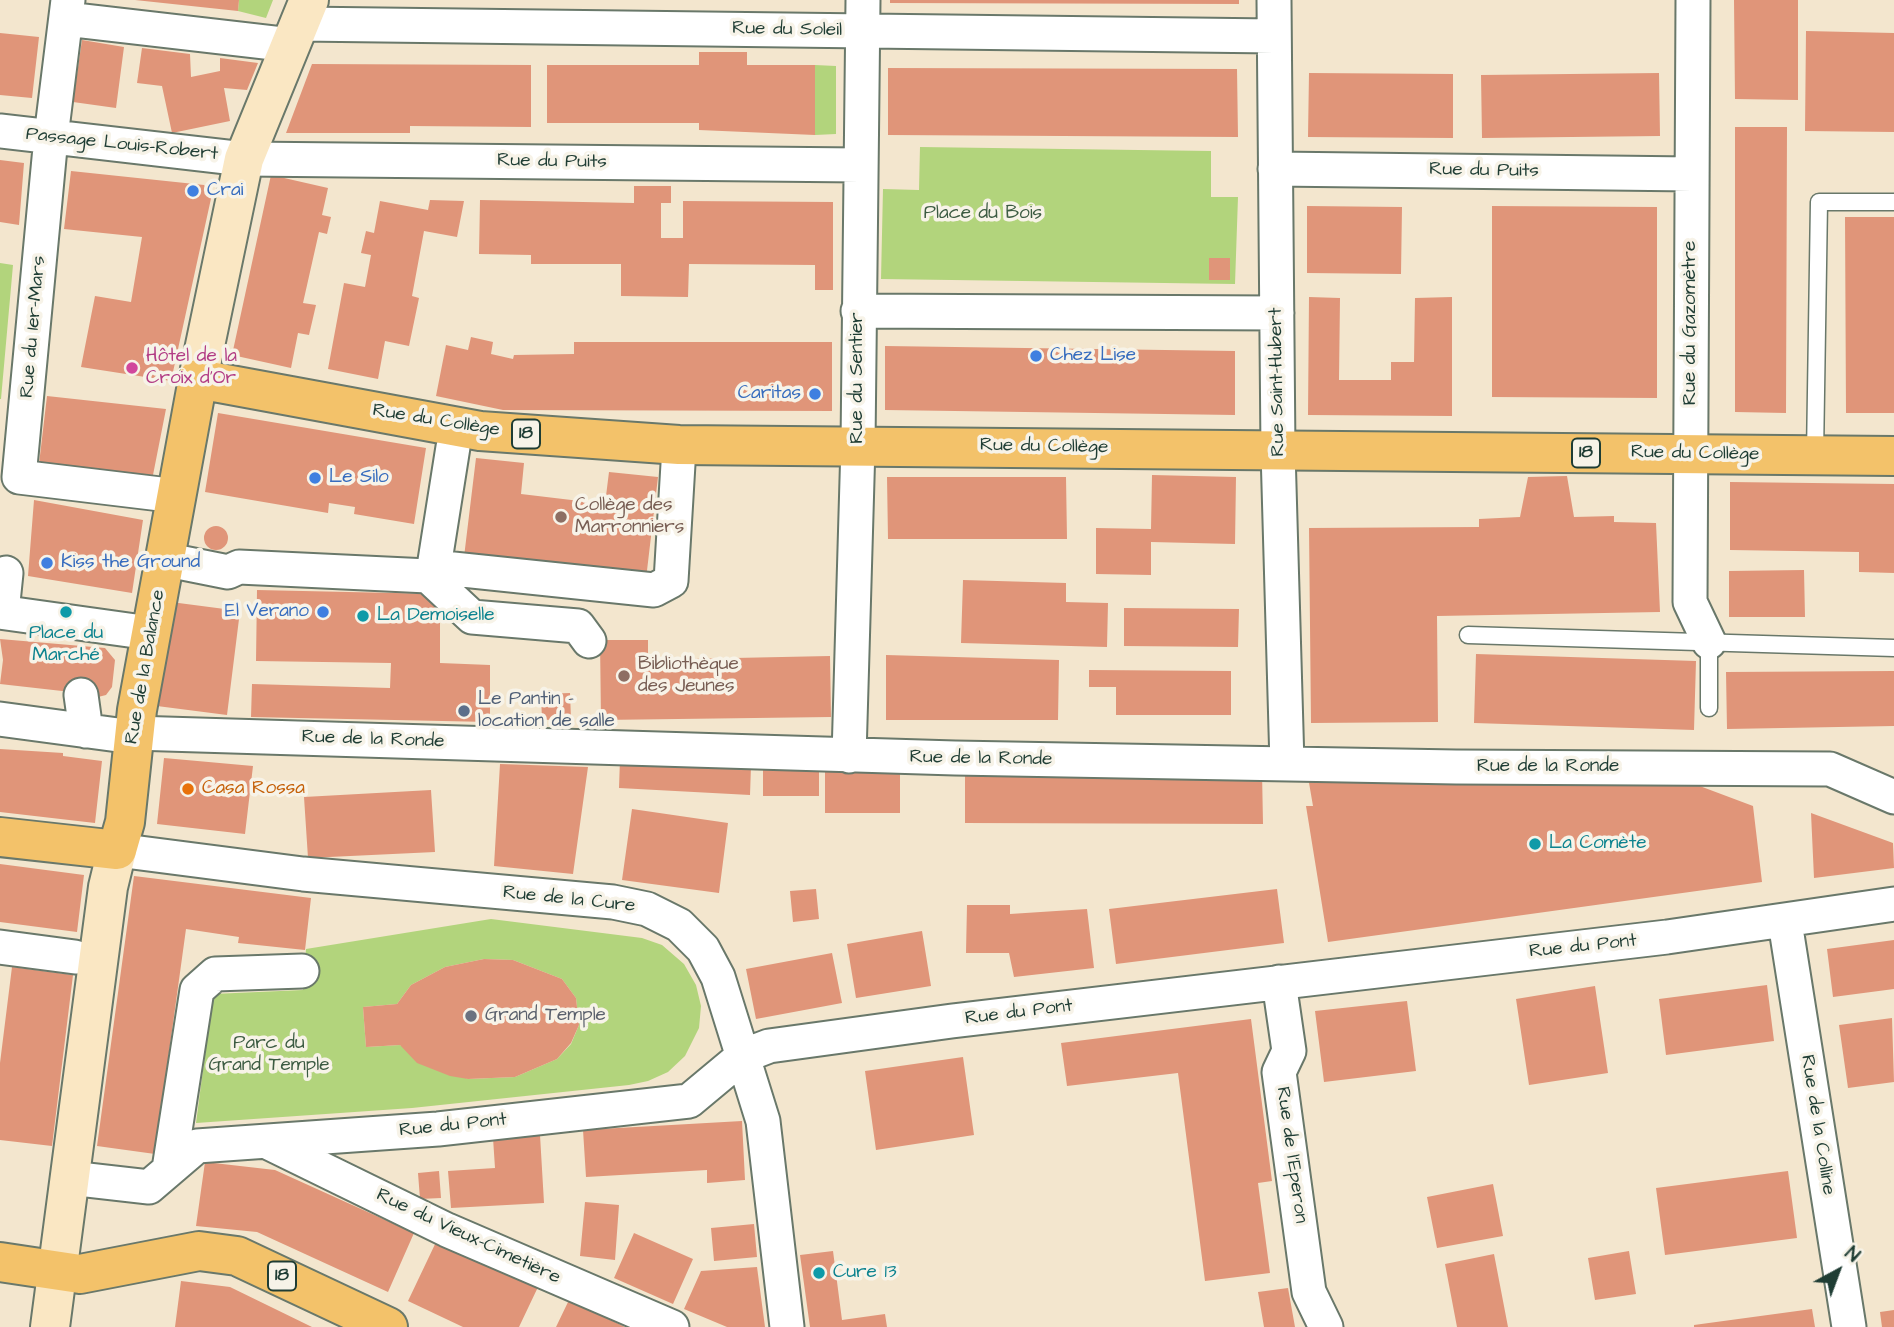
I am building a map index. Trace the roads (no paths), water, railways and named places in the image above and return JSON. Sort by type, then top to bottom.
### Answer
[{"type":"main road","name":"Rue de la Balance","points":[[50,1327],[108,887],[125,822],[133,735],[198,379],[244,159],[300,23]]},
{"type":"main road","name":"Rue du Collège","points":[[198,379],[480,431],[679,444],[1894,456]]},
{"type":"main road","points":[[0,837],[117,850]]},
{"type":"main road","name":"18","points":[[0,1262],[57,1272],[95,1273],[170,1254],[199,1251],[237,1256],[388,1327]]},
{"type":"street","name":"Rue Saint-Hubert","points":[[1274,0],[1278,451],[1287,764]]},
{"type":"street","name":"Rue du Gazomètre","points":[[1693,0],[1690,602],[1709,642]]},
{"type":"street","name":"Rue du 1er-Mars","points":[[177,496],[19,477],[51,137],[67,9],[300,23]]},
{"type":"street","name":"Rue du Soleil","points":[[300,23],[864,15],[1273,36]]},
{"type":"street","name":"Rue du Sentier","points":[[849,755],[858,445],[864,15]]},
{"type":"street","name":"Passage Louis-Robert","points":[[0,131],[244,159]]},
{"type":"street","name":"Rue du Puits","points":[[244,159],[860,165]]},
{"type":"street","name":"Rue du Puits","points":[[1275,169],[1692,173]]},
{"type":"street","points":[[859,310],[1277,313]]},
{"type":"street","points":[[431,572],[453,447]]},
{"type":"street","points":[[178,562],[228,572],[239,567],[431,572],[654,590],[671,581],[678,464]]},
{"type":"street","points":[[431,572],[471,617],[578,626],[589,641]]},
{"type":"street","points":[[6,573],[1,612],[93,636],[150,634]]},
{"type":"street","points":[[81,695],[86,731]]},
{"type":"street","name":"Rue de la Ronde","points":[[0,719],[133,735],[849,755],[1287,764],[1830,769],[1894,797]]},
{"type":"street","name":"Rue de la Cure","points":[[117,850],[303,874],[613,902],[647,909],[679,925],[703,949],[718,977],[763,1121],[787,1327]]},
{"type":"street","name":"Rue du Pont","points":[[70,1178],[149,1187],[197,1146],[438,1129],[689,1101],[743,1056],[769,1046],[939,1023],[1785,922],[1894,904]]},
{"type":"street","name":"Rue de la Colline","points":[[1785,922],[1849,1327]]},
{"type":"street","points":[[0,947],[75,957]]},
{"type":"street","points":[[169,1169],[197,990],[215,974],[302,971]]},
{"type":"street","name":"Rue de l'Eperon","points":[[1279,982],[1289,1051],[1279,1072],[1307,1278],[1309,1292],[1326,1327]]},
{"type":"street","name":"Rue du Vieux-Cimetière","points":[[267,1141],[447,1230],[672,1327]]},
{"type":"lane","points":[[1815,456],[1819,202],[1894,202]]},
{"type":"lane","points":[[1468,635],[1894,648]]},
{"type":"lane","points":[[1709,642],[1709,708]]},
{"type":"place","name":"Crai","points":[[193,191]]},
{"type":"place","name":"Chez Lise","points":[[1036,356]]},
{"type":"place","name":"Hôtel de la Croix d'Or","points":[[132,368]]},
{"type":"place","name":"Caritas","points":[[815,394]]},
{"type":"place","name":"Le Silo","points":[[315,478]]},
{"type":"place","name":"Collège des Marronniers","points":[[561,517]]},
{"type":"place","name":"Kiss the Ground","points":[[47,563]]},
{"type":"place","name":"Place du Marché","points":[[66,612]]},
{"type":"place","name":"El Verano","points":[[323,612]]},
{"type":"place","name":"La Demoiselle","points":[[363,616]]},
{"type":"place","name":"Bibliothèque des Jeunes","points":[[624,676]]},
{"type":"place","name":"Le Pantin - location de salle","points":[[464,711]]},
{"type":"place","name":"Casa Rossa","points":[[188,789]]},
{"type":"place","name":"La Comète","points":[[1535,844]]},
{"type":"place","name":"Grand Temple","points":[[471,1016]]},
{"type":"place","name":"Cure 13","points":[[819,1273]]},
{"type":"park label","name":"Place du Bois","points":[[983,214]]},
{"type":"park label","name":"Parc du Grand Temple","points":[[269,1055]]}]
